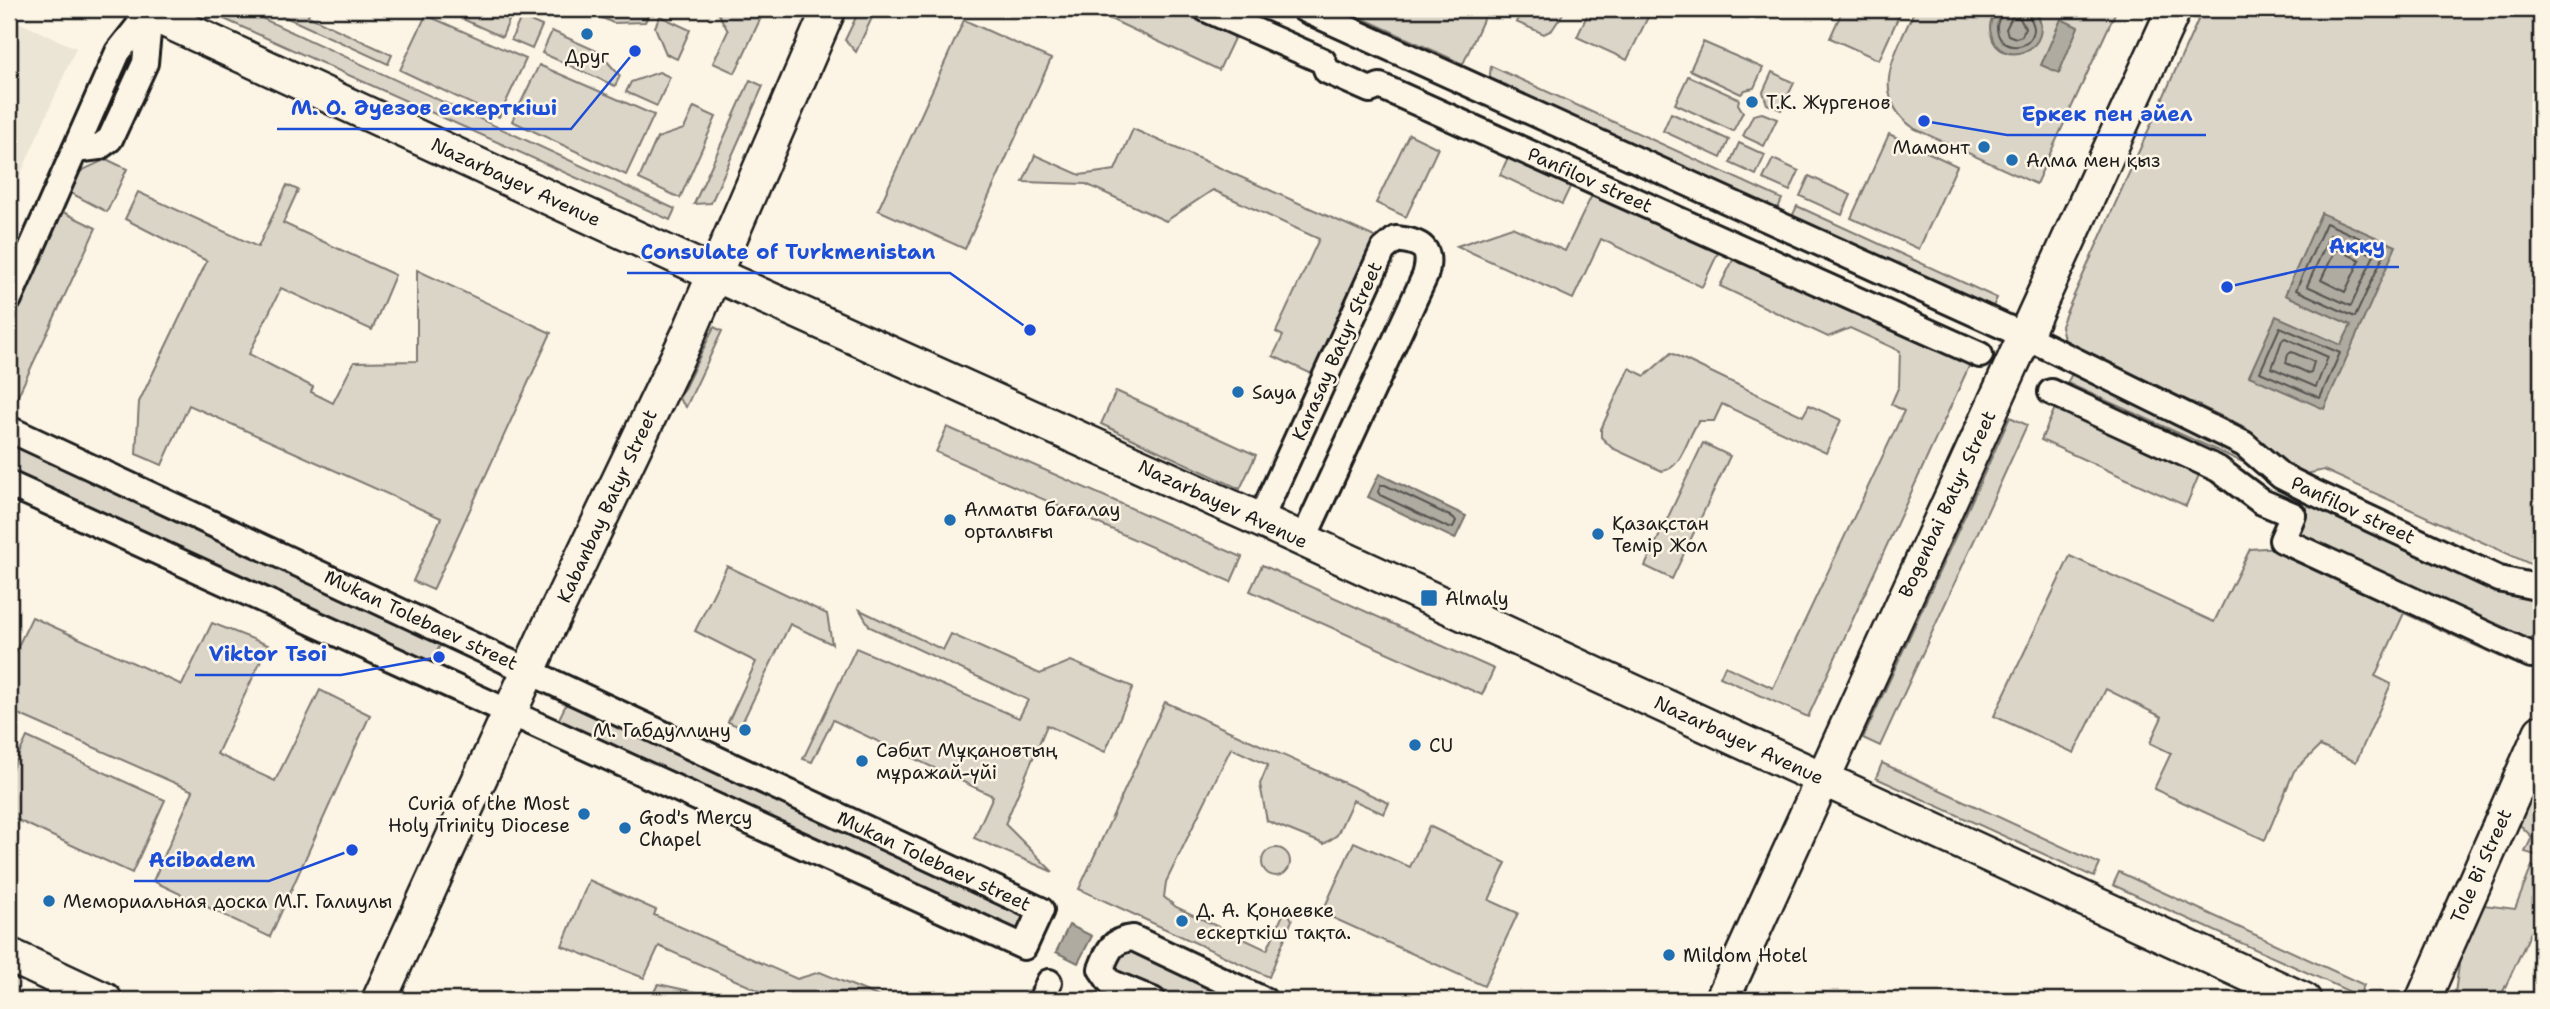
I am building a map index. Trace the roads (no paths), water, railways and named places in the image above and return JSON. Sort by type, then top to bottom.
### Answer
[{"type":"main road","name":"Kabanbay Batyr Street","points":[[379,1000],[529,671],[649,419],[829,9]]},
{"type":"main road","name":"Bogenbai Batyr Street","points":[[1722,1000],[2174,9]]},
{"type":"main road","name":"Nazarbayev Avenue","points":[[148,10],[714,274],[1260,520],[2304,1000]]},
{"type":"main road","name":"Tole Bi Street","points":[[2423,1000],[2541,732]]},
{"type":"main road","points":[[9,955],[105,1000]]},
{"type":"street","name":"Panfilov street","points":[[1206,9],[1323,61],[1327,71],[1370,90],[1380,86],[1980,355]]},
{"type":"street","name":"Panfilov street","points":[[1304,9],[2025,336],[2244,444],[2281,477],[2499,579],[2541,588]]},
{"type":"street","points":[[9,299],[75,150],[99,147],[110,139],[145,64],[148,10]]},
{"type":"street","name":"Karasay Batyr Street","points":[[1260,520],[1383,250],[1396,239],[1415,241],[1425,249],[1429,260],[1425,276],[1303,540]]},
{"type":"street","name":"Panfilov street","points":[[2051,392],[2218,469],[2262,502],[2293,515],[2282,540],[2531,655]]},
{"type":"street","name":"Mukan Tolebaev street","points":[[9,429],[1041,910],[1024,947],[9,484]]},
{"type":"street","points":[[1153,1000],[1111,982],[1101,969],[1109,949],[1122,940],[1133,939],[1264,1000]]},
{"type":"water","points":[[1999,9],[2034,10],[2040,24],[2040,36],[2034,45],[2026,51],[2015,53],[2005,52],[1996,45],[1990,27]]},
{"type":"water","points":[[2061,19],[2078,27],[2059,73],[2041,65]]},
{"type":"water","points":[[2321,213],[2396,246],[2324,409],[2249,376],[2276,316],[2341,345],[2351,325],[2285,295]]},
{"type":"water","points":[[1379,474],[1466,516],[1455,539],[1368,497]]},
{"type":"water","points":[[1069,925],[1092,936],[1078,963],[1056,952]]},
{"type":"place","name":"Друг","points":[[587,34]]},
{"type":"place","name":"М. О. Әуезов ескерткіші","points":[[635,51]]},
{"type":"place","name":"Т.К. Жүргенов","points":[[1752,102]]},
{"type":"place","name":"Еркек пен әйел","points":[[1924,121]]},
{"type":"place","name":"Мамонт","points":[[1984,147]]},
{"type":"place","name":"Алма мен қыз","points":[[2012,160]]},
{"type":"place","name":"Аққу","points":[[2227,287]]},
{"type":"place","name":"Consulate of Turkmenistan","points":[[1030,330]]},
{"type":"place","name":"Saya","points":[[1238,392]]},
{"type":"place","name":"Алматы бағалау орталығы","points":[[950,520]]},
{"type":"place","name":"Қазақстан Темір Жол","points":[[1598,534]]},
{"type":"place","name":"Almaly","points":[[1429,598]]},
{"type":"place","name":"Viktor Tsoi","points":[[439,657]]},
{"type":"place","name":"М. Габдуллину","points":[[745,730]]},
{"type":"place","name":"CU","points":[[1415,745]]},
{"type":"place","name":"Сәбит Мұқановтың мұражай-үйі","points":[[862,761]]},
{"type":"place","name":"Curia of the Most Holy Trinity Diocese","points":[[584,814]]},
{"type":"place","name":"God's Mercy Chapel","points":[[625,828]]},
{"type":"place","name":"Acibadem","points":[[352,850]]},
{"type":"place","name":"Мемориальная доска М.Г. Галиулы","points":[[49,901]]},
{"type":"place","name":"Д. А. Қонаевке ескерткіш тақта.","points":[[1182,921]]},
{"type":"place","name":"Mildom Hotel","points":[[1669,955]]}]
